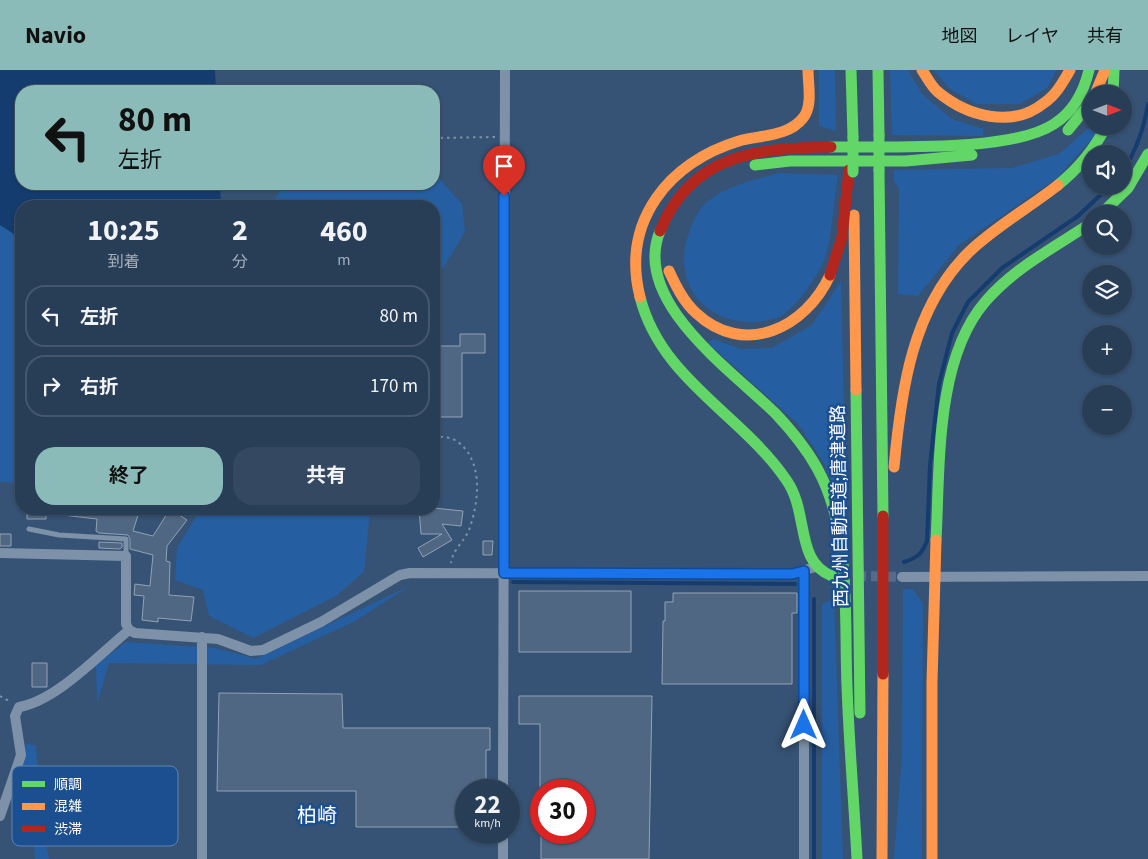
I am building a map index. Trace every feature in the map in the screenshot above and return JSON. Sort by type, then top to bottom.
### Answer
[{"type":"main road","points":[[808,70],[808,104],[804,117],[795,125],[784,131],[742,140],[707,154],[679,172],[653,199],[641,222],[637,246],[636,274],[641,305],[656,339],[686,377],[771,460],[796,497],[809,555],[810,569],[832,576]]},
{"type":"main road","points":[[851,70],[853,137],[851,171],[845,225],[832,270],[817,298],[792,322],[764,334],[733,334],[707,324],[690,309],[676,291],[668,267],[669,238],[681,210],[706,185],[730,172],[758,164],[790,161],[906,161],[1027,148],[1066,132],[1082,113]]},
{"type":"main road","points":[[878,70],[884,596],[882,859]]},
{"type":"main road","points":[[922,70],[937,91],[969,113],[996,119],[1022,116],[1038,108],[1065,82],[1070,70]]},
{"type":"main road","points":[[858,859],[847,683],[845,581],[834,506],[816,467],[788,428],[776,414],[685,329],[668,304],[659,280],[655,256],[658,230],[680,190],[699,175],[743,155],[783,148],[969,144],[1012,139],[1040,131],[1057,123],[1072,107],[1087,80],[1089,70]]},
{"type":"main road","points":[[1099,85],[1105,70]]},
{"type":"main road","points":[[1113,85],[1114,70]]},
{"type":"main road","points":[[884,596],[895,450],[902,393],[914,341],[937,290],[969,252],[1065,178],[1091,152],[1101,135]]},
{"type":"main road","name":"西九州自動車道;唐津道路","points":[[853,137],[854,152],[851,171],[860,681],[858,859]]},
{"type":"main road","points":[[1110,205],[1128,188],[1148,154]]},
{"type":"main road","points":[[932,859],[933,576],[940,465],[949,390],[962,340],[975,315],[991,296],[1015,274],[1082,229]]},
{"type":"street","points":[[504,70],[504,779]]},
{"type":"street","points":[[0,552],[126,556],[126,624],[129,630],[135,633],[218,639],[251,651],[263,650],[320,622],[400,575],[449,573],[792,574],[810,569],[804,859]]},
{"type":"street","points":[[902,577],[1148,576]]},
{"type":"street","points":[[17,766],[21,755],[15,716],[20,707],[32,705],[49,696],[129,630]]},
{"type":"street","points":[[202,637],[202,859]]},
{"type":"street","points":[[0,816],[12,781]]},
{"type":"street","points":[[503,844],[503,859]]},
{"type":"lane","points":[[29,529],[59,535],[126,539],[126,556]]},
{"type":"path","points":[[440,138],[504,137]]},
{"type":"path","points":[[440,437],[452,439],[468,453],[475,472],[478,495],[468,532],[452,553],[449,573]]},
{"type":"shaded area","points":[[0,70],[215,70],[216,85],[15,85],[15,190],[220,190],[221,200],[15,200],[15,235],[0,225]]},
{"type":"shaded area","points":[[819,70],[835,70],[836,131],[819,126]]},
{"type":"shaded area","points":[[890,70],[908,70],[922,94],[952,119],[983,129],[983,136],[892,135]]},
{"type":"shaded area","points":[[934,70],[1057,70],[1047,88],[1020,104],[977,104],[950,89]]},
{"type":"shaded area","points":[[1082,134],[1096,135],[1087,145],[1082,145],[1082,150],[1057,178],[959,245],[918,296],[898,294],[899,189],[894,181],[894,170],[1012,168],[1059,154]]},
{"type":"shaded area","points":[[779,173],[838,175],[825,258],[818,273],[799,300],[779,317],[761,321],[742,322],[725,318],[710,310],[698,299],[689,285],[684,267],[685,247],[691,226],[696,215],[710,199],[738,185]]},
{"type":"shaded area","points":[[440,179],[462,204],[465,232],[443,268],[440,268],[440,200],[274,200],[281,190],[440,190]]},
{"type":"shaded area","points":[[0,225],[15,234],[15,483],[0,482]]},
{"type":"shaded area","points":[[841,281],[846,498],[839,499],[824,463],[798,424],[708,343],[713,339],[741,349],[772,348],[812,325]]},
{"type":"shaded area","points":[[197,515],[369,515],[364,572],[336,596],[253,638],[209,616],[203,590],[175,580],[177,548]]},
{"type":"shaded area","points":[[411,585],[355,621],[261,665],[109,663],[97,704],[96,665],[126,642],[215,648],[256,659]]},
{"type":"shaded area","points":[[903,589],[913,589],[923,604],[922,859],[894,859],[902,754]]},
{"type":"shaded area","points":[[834,599],[843,859],[822,859],[822,604]]},
{"type":"shaded area","points":[[26,744],[36,745],[37,766],[22,766]]},
{"type":"shaded area","points":[[34,846],[46,846],[49,859],[35,859]]},
{"type":"building","points":[[460,334],[485,334],[485,353],[462,353],[462,417],[440,417],[440,346],[460,346]]},
{"type":"building","points":[[440,509],[463,511],[461,526],[442,524],[452,540],[423,557],[418,548],[442,534],[421,534],[419,515],[440,515]]},
{"type":"building","points":[[27,515],[46,515],[46,519],[27,519]]},
{"type":"building","points":[[62,515],[138,515],[133,531],[153,536],[166,515],[179,515],[187,520],[167,546],[166,561],[170,562],[169,595],[194,597],[191,621],[158,618],[158,622],[142,620],[144,596],[134,595],[135,584],[150,586],[153,555],[130,549],[128,535],[99,533],[96,531],[97,519]]},
{"type":"building","points":[[0,534],[11,534],[11,546],[0,546]]},
{"type":"building","points":[[483,541],[493,541],[492,555],[483,555]]},
{"type":"building","points":[[99,542],[122,543],[122,547],[120,549],[99,548]]},
{"type":"building","points":[[519,591],[631,591],[631,652],[519,652]]},
{"type":"building","points":[[673,593],[797,593],[797,613],[792,613],[792,684],[662,684],[665,602],[673,602]]},
{"type":"building","points":[[32,663],[47,663],[47,687],[32,687]]},
{"type":"building","points":[[219,693],[342,694],[343,728],[490,728],[490,750],[486,750],[486,779],[455,779],[455,827],[356,827],[356,791],[217,791]]},
{"type":"building","points":[[519,696],[652,696],[649,859],[541,859],[541,844],[595,844],[595,779],[540,779],[540,724],[519,724]]},
{"type":"waterway","points":[[1132,156],[1148,104]]},
{"type":"waterway","points":[[904,562],[919,555],[927,541],[930,465],[939,384],[952,333],[968,302],[1002,268],[1078,216],[1100,195]]},
{"type":"waterway","points":[[513,582],[795,584]]},
{"type":"waterway","points":[[814,599],[814,859]]},
{"type":"tunnel","points":[[856,576],[902,577]]},
{"type":"traffic: fast","points":[[851,70],[853,137]]},
{"type":"traffic: fast","points":[[878,70],[879,135]]},
{"type":"traffic: fast","points":[[831,147],[914,147],[979,144],[1008,140],[1034,133],[1054,124],[1067,113],[1081,93],[1089,70]]},
{"type":"traffic: fast","points":[[1113,85],[1114,70]]},
{"type":"traffic: fast","points":[[1068,130],[1082,113]]},
{"type":"traffic: fast","points":[[879,135],[879,170]]},
{"type":"traffic: fast","points":[[1058,185],[1085,158],[1101,135]]},
{"type":"traffic: fast","points":[[853,137],[853,172]]},
{"type":"traffic: fast","points":[[1110,205],[1128,188],[1148,154]]},
{"type":"traffic: fast","points":[[755,165],[790,161],[906,161],[972,155]]},
{"type":"traffic: fast","points":[[879,170],[883,516]]},
{"type":"traffic: fast","points":[[936,540],[943,415],[957,353],[969,326],[985,302],[996,290],[1022,268],[1082,229]]},
{"type":"traffic: fast","points":[[660,231],[655,257],[660,284],[673,309],[691,333],[713,356],[787,426],[813,461],[828,492],[836,518],[844,574],[848,708],[857,859]]},
{"type":"traffic: fast","points":[[640,297],[650,326],[684,374],[769,457],[787,481],[794,494],[807,548],[812,560],[820,569],[832,576]]},
{"type":"traffic: fast","points":[[856,390],[860,713]]},
{"type":"traffic: slow","points":[[640,297],[636,269],[638,244],[645,220],[656,198],[672,180],[691,164],[714,151],[739,141],[782,132],[797,124],[803,118],[808,108],[808,70]]},
{"type":"traffic: slow","points":[[922,70],[936,90],[962,108],[976,113],[1004,117],[1018,116],[1044,103],[1056,92],[1070,70]]},
{"type":"traffic: slow","points":[[1099,85],[1105,70]]},
{"type":"traffic: slow","points":[[894,467],[906,380],[922,325],[934,299],[950,274],[969,252],[990,234],[1058,185]]},
{"type":"traffic: slow","points":[[854,215],[856,390]]},
{"type":"traffic: slow","points":[[669,271],[677,288],[696,313],[715,326],[734,334],[753,335],[772,331],[790,322],[806,310],[819,294],[830,275]]},
{"type":"traffic: slow","points":[[932,859],[932,682],[936,540]]},
{"type":"traffic: slow","points":[[882,859],[883,674]]},
{"type":"traffic: jam","points":[[660,231],[673,205],[689,186],[708,171],[729,160],[777,150],[831,147]]},
{"type":"traffic: jam","points":[[830,275],[842,237],[849,170]]},
{"type":"traffic: jam","points":[[883,516],[883,674]]},
{"type":"district","name":"柏崎","points":[[317,816]]},
{"type":"route","points":[[504,196],[504,573],[792,574],[804,571],[804,725]]}]
